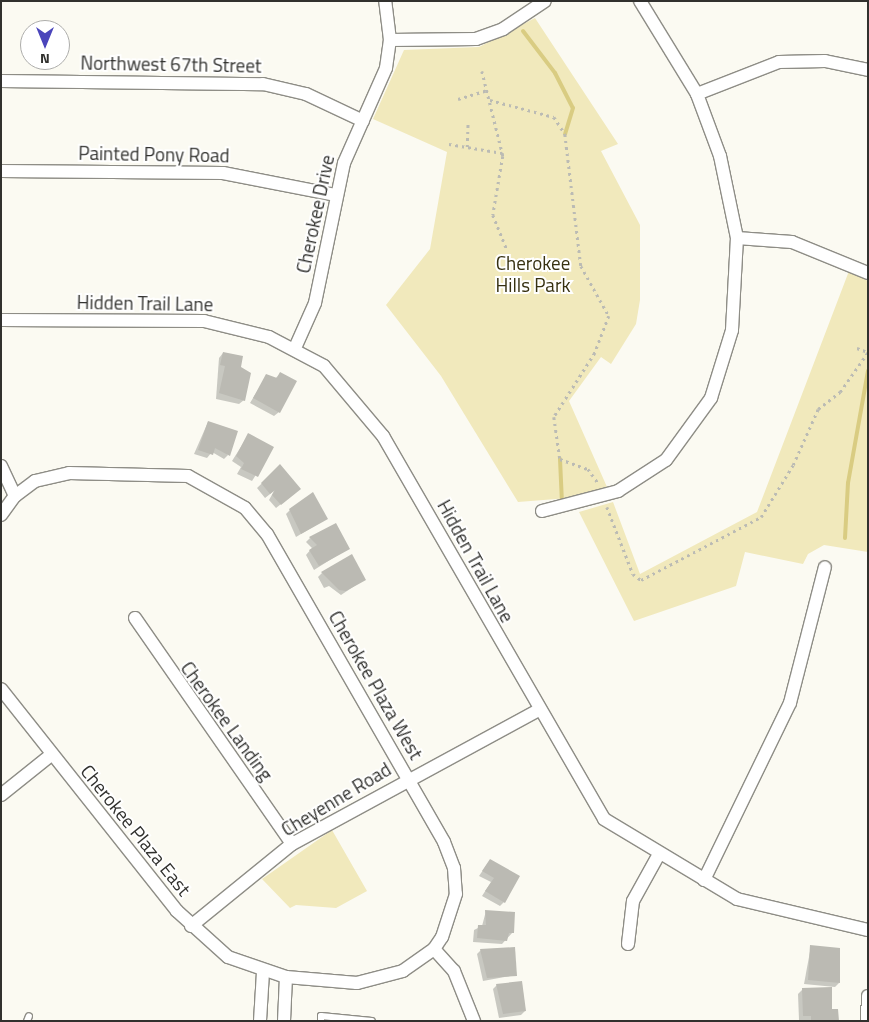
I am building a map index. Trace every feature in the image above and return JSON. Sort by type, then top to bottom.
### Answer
[{"type":"street","name":"Cherokee Drive","points":[[295,348],[315,303],[335,195],[363,121],[383,80],[390,40],[385,1]]},
{"type":"street","points":[[390,40],[476,39],[503,29],[545,1]]},
{"type":"street","points":[[542,511],[604,497],[634,483],[666,460],[706,406],[732,330],[737,238],[720,156],[697,94],[640,1]]},
{"type":"street","points":[[697,94],[779,62],[825,61],[868,70]]},
{"type":"street","name":"Northwest 67th Street","points":[[1,81],[263,84],[306,94],[363,121]]},
{"type":"street","name":"Painted Pony Road","points":[[1,171],[223,173],[335,195]]},
{"type":"street","points":[[737,238],[792,242],[868,273]]},
{"type":"street","name":"Hidden Trail Lane","points":[[1,320],[204,320],[244,328],[295,348],[324,366],[373,420],[539,710],[604,819],[659,854],[737,899],[868,930]]},
{"type":"street","points":[[1,466],[15,496],[1,515]]},
{"type":"street","name":"Cherokee Plaza West","points":[[15,496],[35,481],[55,474],[156,473],[202,481],[234,498],[267,534],[444,842],[454,868],[453,907],[434,949]]},
{"type":"street","points":[[704,880],[790,703],[825,567]]},
{"type":"street","name":"Cherokee Landing","points":[[135,618],[292,844]]},
{"type":"street","name":"Cherokee Plaza East","points":[[1,689],[51,755],[191,926],[228,957],[262,972]]},
{"type":"street","name":"Cheyenne Road","points":[[191,926],[292,844],[408,778],[539,710]]},
{"type":"street","points":[[1,795],[51,755]]},
{"type":"street","points":[[628,944],[633,901],[659,854]]},
{"type":"street","points":[[260,1021],[262,972],[286,978],[374,981],[403,971],[434,949],[454,971],[474,1021]]},
{"type":"street","points":[[284,1021],[286,978]]},
{"type":"street","points":[[867,1021],[868,996]]},
{"type":"lane","points":[[321,1021],[321,1016],[372,1021]]},
{"type":"path","points":[[482,71],[502,153],[493,215],[507,249]]},
{"type":"path","points":[[458,99],[487,90]]},
{"type":"path","points":[[490,100],[554,118],[565,134],[581,266],[609,316],[595,353],[554,417],[560,459],[588,469],[604,497],[633,574],[641,580],[761,518],[793,465],[818,409],[840,392],[867,351],[856,348]]},
{"type":"path","points":[[467,147],[468,124]]},
{"type":"path","points":[[449,144],[502,153]]},
{"type":"green space","name":"Cherokee Hills Park","points":[[535,18],[618,144],[601,151],[640,225],[640,300],[636,324],[611,364],[601,357],[569,401],[607,487],[569,498],[518,502],[441,376],[386,305],[430,249],[447,152],[373,119],[404,50],[479,47]]},
{"type":"green space","points":[[849,271],[868,281],[868,552],[824,545],[808,554],[803,564],[745,552],[736,586],[634,621],[579,512],[613,502],[640,574],[757,512]]},
{"type":"green space","points":[[332,830],[367,891],[336,908],[296,905],[290,908],[262,879]]},
{"type":"building","points":[[223,352],[243,356],[241,367],[251,373],[245,401],[219,393],[225,366],[220,365]]},
{"type":"building","points":[[280,372],[297,381],[280,413],[253,398],[266,374],[277,378]]},
{"type":"building","points":[[208,421],[238,431],[230,456],[215,448],[213,455],[198,450]]},
{"type":"building","points":[[248,433],[274,447],[258,477],[241,469],[244,463],[236,456]]},
{"type":"building","points":[[280,464],[301,489],[281,505],[272,495],[275,490],[270,494],[261,483]]},
{"type":"building","points":[[313,492],[328,519],[301,534],[289,509]]},
{"type":"building","points":[[336,523],[350,549],[319,566],[309,550],[317,545],[309,537]]},
{"type":"building","points":[[352,554],[366,580],[346,591],[339,590],[321,572]]},
{"type":"building","points":[[490,859],[520,876],[505,903],[485,891],[494,878],[482,871]]},
{"type":"building","points":[[485,910],[515,912],[514,933],[509,933],[507,941],[477,938],[478,925],[486,925]]},
{"type":"building","points":[[810,945],[840,948],[840,983],[808,980]]},
{"type":"building","points":[[515,947],[517,976],[487,978],[480,949]]},
{"type":"building","points":[[522,981],[526,1011],[503,1014],[496,984]]},
{"type":"building","points":[[832,987],[832,1009],[838,1009],[839,1021],[811,1021],[811,1016],[803,1016],[802,988]]},
{"type":"waterway","points":[[523,31],[555,73],[573,108],[565,134]]},
{"type":"waterway","points":[[845,538],[848,483],[868,371]]},
{"type":"waterway","points":[[560,459],[562,503]]}]
